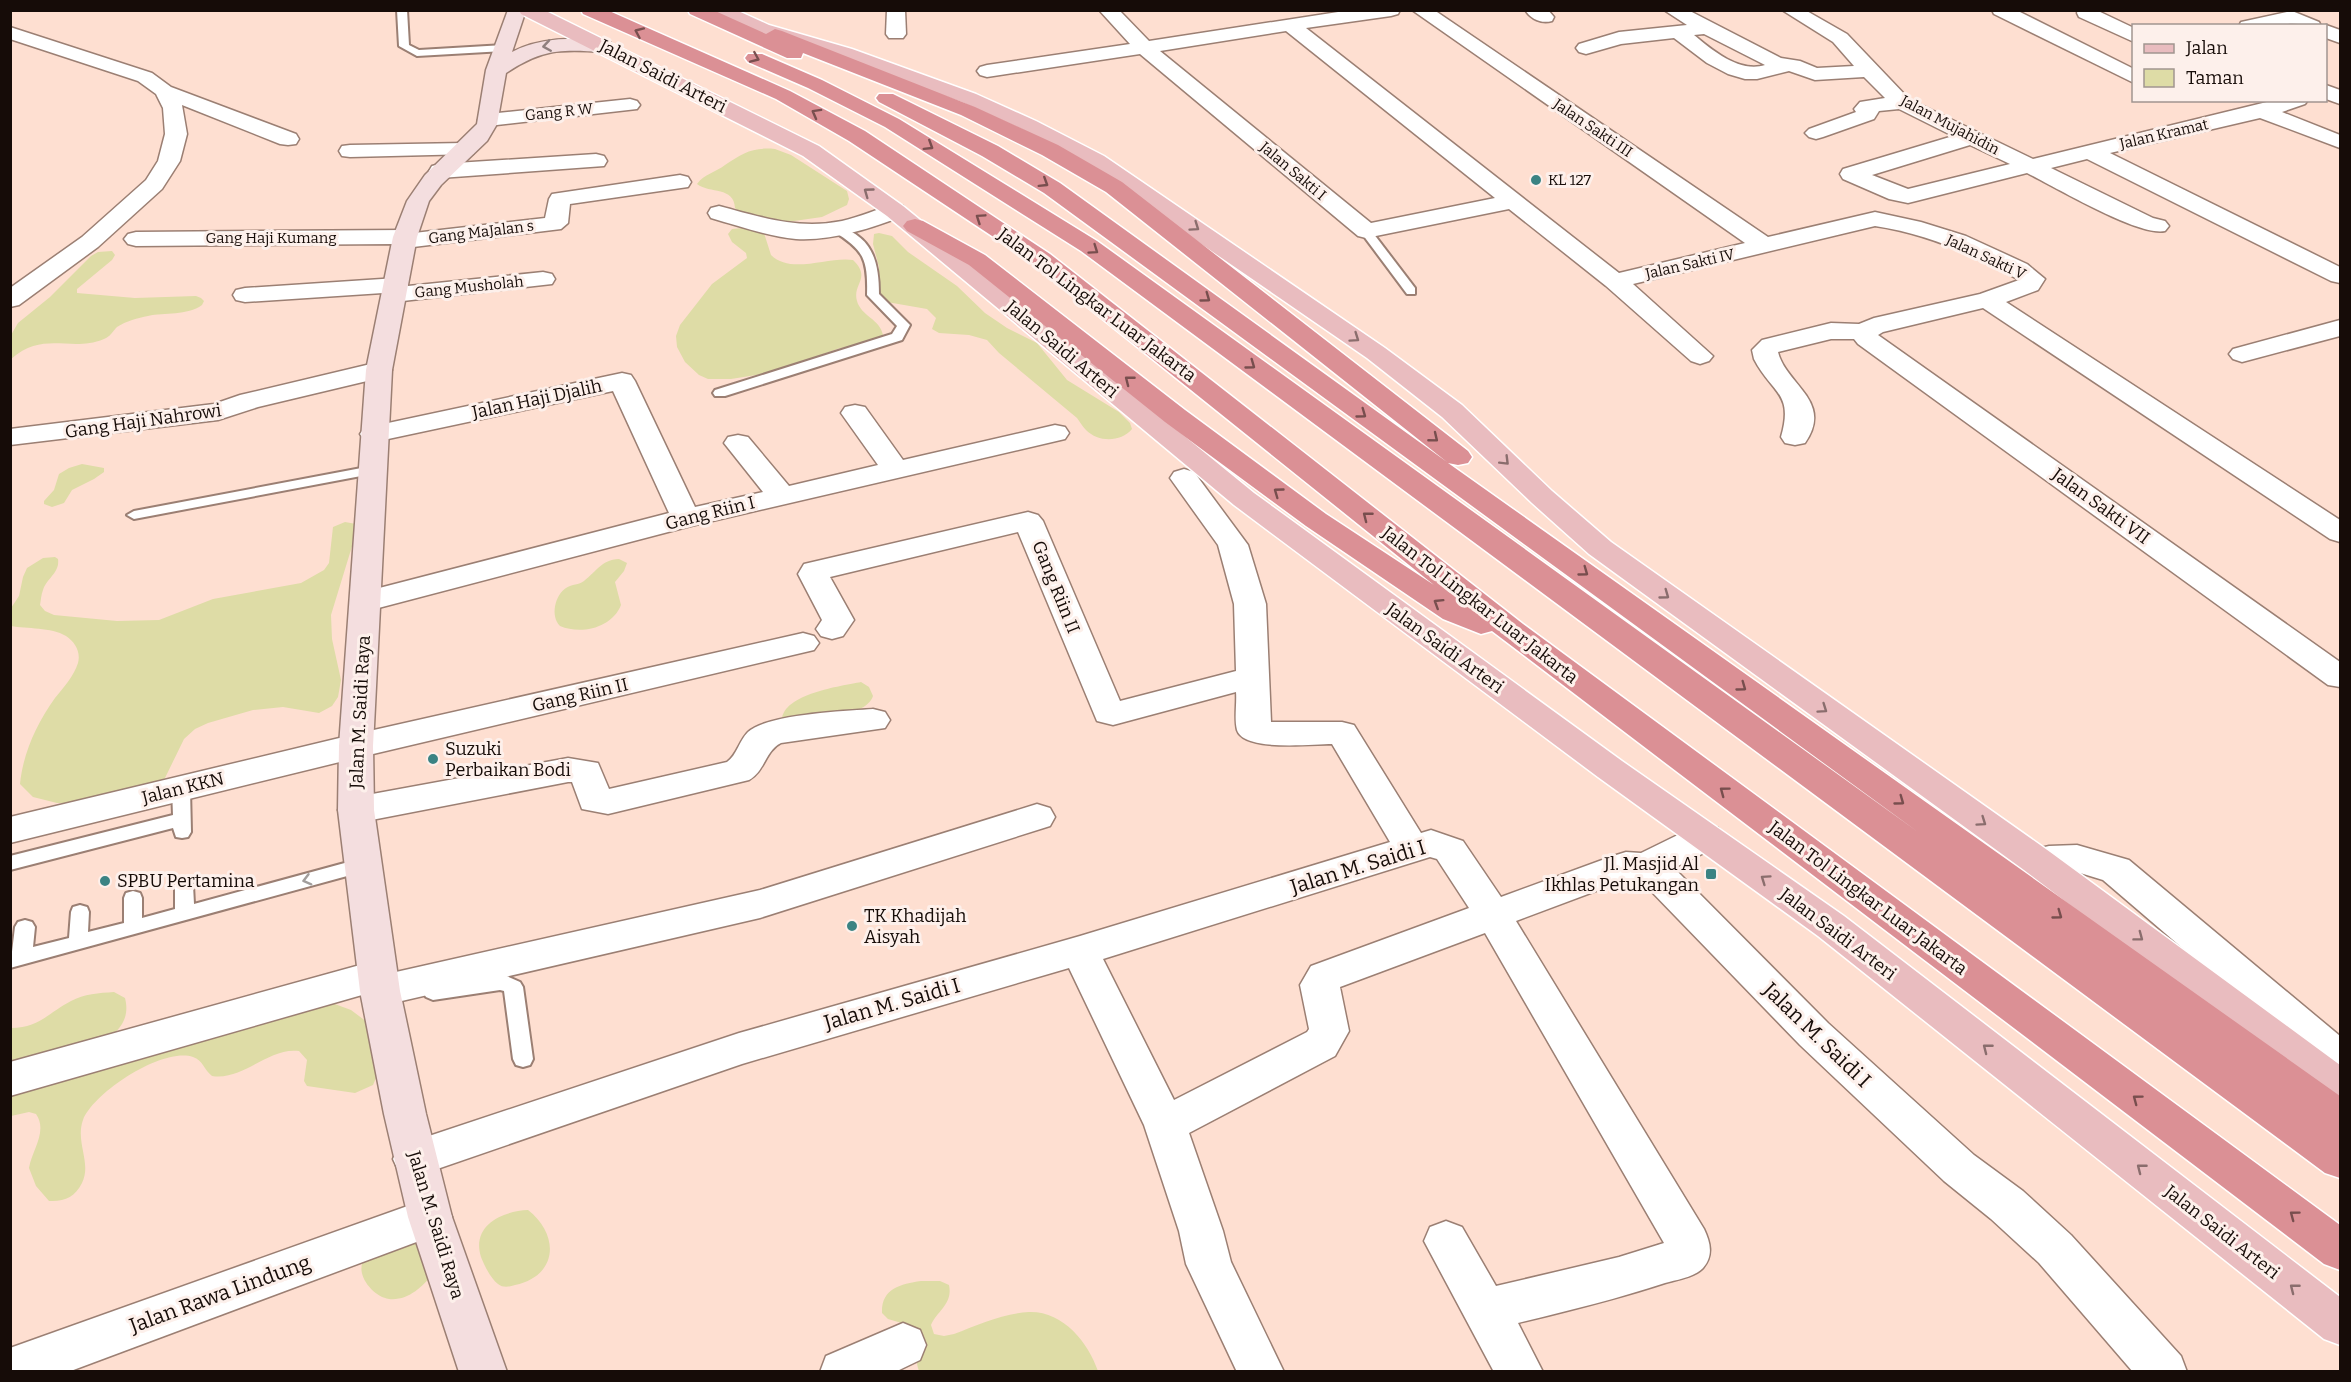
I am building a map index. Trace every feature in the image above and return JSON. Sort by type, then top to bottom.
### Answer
[{"type":"highway","name":"Jalan Tol Lingkar Luar Jakarta","points":[[590,10],[783,95],[857,136],[1033,252],[1512,631],[2340,1250]]},
{"type":"highway","name":"Jalan Tol Lingkar Luar Jakarta","points":[[643,10],[815,84],[892,123],[1089,246],[2340,1160]]},
{"type":"highway","points":[[697,10],[938,123],[1052,188],[2340,1119]]},
{"type":"highway","points":[[762,29],[968,111],[1050,150],[1114,187],[1465,464],[1537,537]]},
{"type":"highway","points":[[905,219],[977,260],[1175,416],[1316,520],[1399,577],[1454,612],[1482,625],[1512,631]]},
{"type":"main road","name":"Jalan Saidi Arteri","points":[[528,10],[811,151],[905,219],[1244,499],[1705,837],[1831,926],[2340,1324]]},
{"type":"main road","points":[[720,10],[762,29],[845,53],[969,98],[1038,130],[1096,161],[1140,189],[1376,353],[1452,411],[1542,498],[1600,548],[2037,861],[2340,1087]]},
{"type":"street","name":"Jalan M. Saidi Raya","points":[[483,1371],[430,1217],[414,1159],[380,988],[356,810],[356,746],[367,601],[372,470],[379,370],[405,239],[418,201],[440,171],[479,136],[488,120],[500,59],[517,10]]},
{"type":"street","points":[[896,10],[896,34]]},
{"type":"street","name":"Jalan Sakti I","points":[[1108,10],[1145,48],[1366,231]]},
{"type":"street","points":[[987,71],[1391,10]]},
{"type":"street","name":"Jalan Sakti III","points":[[1421,10],[1765,246]]},
{"type":"street","points":[[1673,10],[1776,63],[1793,65],[1815,74],[1869,71]]},
{"type":"street","name":"Jalan Mujahidin","points":[[1791,10],[1840,38],[1902,103],[2145,223],[2157,226]]},
{"type":"street","points":[[2001,10],[2132,76]]},
{"type":"street","points":[[2086,13],[2132,36]]},
{"type":"street","points":[[2258,24],[2292,17],[2308,24]]},
{"type":"street","points":[[1291,26],[1615,281],[1700,356]]},
{"type":"street","points":[[1586,48],[1618,38],[1708,27]]},
{"type":"street","points":[[1679,32],[1690,43],[1723,63],[1747,73],[1755,74],[1793,65]]},
{"type":"street","points":[[10,33],[145,77],[165,91],[288,139]]},
{"type":"street","points":[[500,59],[536,48],[562,44],[603,46]]},
{"type":"street","points":[[2089,55],[2132,48]]},
{"type":"street","points":[[10,300],[21,283],[90,242],[154,184],[169,161],[176,134],[173,108],[165,91]]},
{"type":"street","name":"Jalan Kramat","points":[[1970,138],[1851,174],[1897,194],[1908,196],[2291,102]]},
{"type":"street","points":[[1816,133],[1867,115],[1869,112],[1864,109],[1868,106],[1902,103]]},
{"type":"street","name":"Gang R W","points":[[488,120],[630,105]]},
{"type":"street","points":[[2262,111],[2340,142]]},
{"type":"street","points":[[350,151],[465,148]]},
{"type":"street","points":[[2090,152],[2340,276]]},
{"type":"street","points":[[440,171],[596,162]]},
{"type":"street","name":"Gang MaJalan s","points":[[405,239],[554,224],[559,200],[562,198],[680,182]]},
{"type":"street","points":[[1366,231],[1514,201]]},
{"type":"street","points":[[718,213],[771,227],[804,232],[905,219]]},
{"type":"street","name":"Jalan Sakti V","points":[[1765,246],[1864,221],[1887,220],[1950,239],[2000,260],[2033,279],[2029,285],[1987,300],[1874,327],[1864,332]]},
{"type":"street","name":"Gang Haji Kumang","points":[[136,239],[405,239]]},
{"type":"street","name":"Jalan Sakti IV","points":[[1615,281],[1765,246]]},
{"type":"street","name":"Gang Musholah","points":[[245,295],[396,290],[543,279]]},
{"type":"street","points":[[1987,300],[2340,533]]},
{"type":"street","points":[[2242,354],[2339,329]]},
{"type":"street","points":[[1795,437],[1800,415],[1798,403],[1766,359],[1765,350],[1770,345],[1831,331],[1864,332]]},
{"type":"street","name":"Jalan Sakti VII","points":[[1864,332],[1867,339],[2340,678]]},
{"type":"street","name":"Gang Haji Nahrowi","points":[[14,444],[218,412],[249,401],[379,370]]},
{"type":"street","name":"Jalan Haji Djalih","points":[[374,434],[622,381],[686,518]]},
{"type":"street","points":[[855,413],[896,470]]},
{"type":"street","name":"Gang Riin I","points":[[367,601],[686,518],[1055,433]]},
{"type":"street","points":[[738,442],[782,496]]},
{"type":"street","points":[[1184,478],[1233,545],[1250,604],[1254,730],[1258,733],[1342,733],[1412,848]]},
{"type":"street","name":"Gang Riin II","points":[[832,629],[838,620],[813,574],[815,571],[1028,521],[1109,713],[1113,714],[1252,677]]},
{"type":"street","name":"Gang Riin II","points":[[356,746],[803,643]]},
{"type":"street","points":[[356,810],[568,770],[585,771],[594,800],[608,802],[737,772],[745,767],[760,740],[776,732],[873,720]]},
{"type":"street","name":"Jalan KKN","points":[[23,853],[182,813],[356,746]]},
{"type":"street","points":[[10,1079],[380,988],[760,904],[1037,817]]},
{"type":"street","points":[[1165,1125],[1321,1044],[1329,1031],[1320,986],[1325,977],[1626,865],[1646,867],[1705,837]]},
{"type":"street","name":"Jalan M. Saidi I","points":[[414,1159],[739,1049],[1056,956],[1080,951],[1431,843],[1450,850],[1493,914],[1688,1243],[1688,1253],[1681,1258],[1618,1278],[1485,1310]]},
{"type":"street","points":[[2037,861],[2069,857],[2094,861],[2116,870],[2340,1059]]},
{"type":"street","name":"Jalan M. Saidi I","points":[[1646,867],[1662,879],[1814,1034],[1959,1168],[2007,1205],[2055,1249],[2163,1371]]},
{"type":"street","points":[[1080,951],[1165,1125],[1201,1231],[1209,1264],[1261,1371]]},
{"type":"street","name":"Jalan Rawa Lindung","points":[[10,1371],[430,1217]]},
{"type":"street","points":[[1446,1241],[1520,1371]]},
{"type":"street","points":[[843,1371],[903,1345]]},
{"type":"lane","points":[[402,10],[404,46],[417,53],[500,59]]},
{"type":"lane","points":[[720,393],[897,337],[904,326],[873,295],[874,273],[869,252],[853,238],[837,229]]},
{"type":"lane","points":[[1366,231],[1411,291]]},
{"type":"lane","points":[[134,514],[372,470]]},
{"type":"lane","points":[[10,863],[23,853],[82,851],[134,838],[182,813]]},
{"type":"lane","points":[[24,927],[16,960],[363,865]]},
{"type":"lane","points":[[184,885],[184,914]]},
{"type":"lane","points":[[133,928],[134,898]]},
{"type":"lane","points":[[78,942],[80,912]]},
{"type":"lane","points":[[380,988],[508,983],[513,987],[523,1059]]},
{"type":"green space","points":[[760,149],[775,149],[791,155],[847,191],[849,199],[847,205],[822,217],[779,222],[738,211],[734,201],[726,193],[697,184],[707,175],[743,154]]},
{"type":"green space","points":[[752,228],[764,233],[771,255],[789,264],[853,260],[861,272],[856,295],[859,306],[878,325],[883,335],[872,345],[840,348],[774,372],[731,379],[708,379],[699,375],[685,362],[677,347],[676,336],[680,325],[712,284],[747,258],[746,253],[732,242],[728,234],[732,229]]},
{"type":"green space","points":[[874,234],[892,236],[908,252],[957,286],[985,313],[1007,328],[1037,343],[1067,380],[1119,412],[1130,423],[1132,429],[1122,436],[1110,439],[1091,434],[1077,418],[999,353],[987,340],[969,335],[939,333],[932,329],[936,318],[927,309],[881,301],[877,297],[879,267],[873,244]]},
{"type":"green space","points":[[112,251],[115,255],[112,260],[77,289],[77,293],[135,298],[196,296],[204,301],[202,305],[190,311],[132,320],[117,327],[106,338],[92,343],[35,346],[23,350],[11,359],[11,335],[18,323],[50,297],[91,256],[98,252]]},
{"type":"green space","points":[[82,464],[104,468],[104,472],[72,490],[64,503],[52,507],[44,504],[54,490],[59,474]]},
{"type":"green space","points":[[345,522],[356,524],[357,530],[331,615],[332,639],[341,680],[338,697],[332,706],[319,713],[283,707],[253,710],[208,723],[195,729],[184,739],[165,778],[150,788],[71,803],[57,803],[33,797],[20,784],[24,761],[37,728],[48,708],[71,677],[79,659],[72,641],[60,633],[11,626],[11,608],[19,596],[27,568],[43,558],[58,559],[57,568],[43,590],[40,605],[45,611],[54,615],[117,621],[159,620],[213,599],[301,583],[324,570],[329,563],[333,527]]},
{"type":"green space","points":[[619,559],[627,563],[615,582],[621,605],[617,613],[595,628],[577,630],[560,626],[555,617],[555,606],[562,591],[584,581],[608,561]]},
{"type":"green space","points":[[861,682],[869,687],[873,696],[868,704],[858,710],[818,718],[782,720],[785,711],[802,698],[827,689]]},
{"type":"green space","points":[[114,992],[125,998],[126,1014],[123,1023],[113,1035],[11,1071],[11,1028],[36,1023],[81,997]]},
{"type":"green space","points":[[324,1000],[351,1010],[367,1022],[379,1071],[373,1085],[355,1093],[307,1086],[304,1081],[307,1060],[299,1051],[277,1054],[235,1074],[224,1076],[212,1076],[199,1060],[193,1057],[180,1056],[165,1059],[131,1074],[115,1085],[90,1109],[81,1128],[85,1175],[76,1192],[60,1201],[49,1201],[36,1186],[29,1168],[40,1134],[39,1120],[36,1114],[29,1112],[11,1116],[10,1090]]},
{"type":"green space","points":[[528,1210],[546,1231],[550,1254],[540,1273],[529,1280],[511,1286],[502,1286],[493,1279],[482,1260],[479,1246],[481,1236],[491,1222],[500,1217]]},
{"type":"green space","points":[[407,1235],[423,1246],[433,1274],[419,1288],[402,1298],[383,1297],[366,1283],[361,1270],[362,1263],[374,1251]]},
{"type":"green space","points":[[921,1281],[940,1281],[949,1285],[950,1292],[947,1302],[931,1325],[934,1334],[944,1336],[954,1334],[1010,1315],[1041,1313],[1063,1323],[1081,1339],[1098,1371],[919,1371],[915,1327],[888,1319],[882,1313],[888,1293],[899,1286]]},
{"type":"place","name":"KL 127","points":[[1536,180]]},
{"type":"place","name":"Suzuki Perbaikan Bodi","points":[[433,759]]},
{"type":"place","name":"Jl. Masjid Al Ikhlas Petukangan","points":[[1711,874]]},
{"type":"place","name":"SPBU Pertamina","points":[[105,881]]},
{"type":"place","name":"TK Khadijah Aisyah","points":[[852,926]]}]
